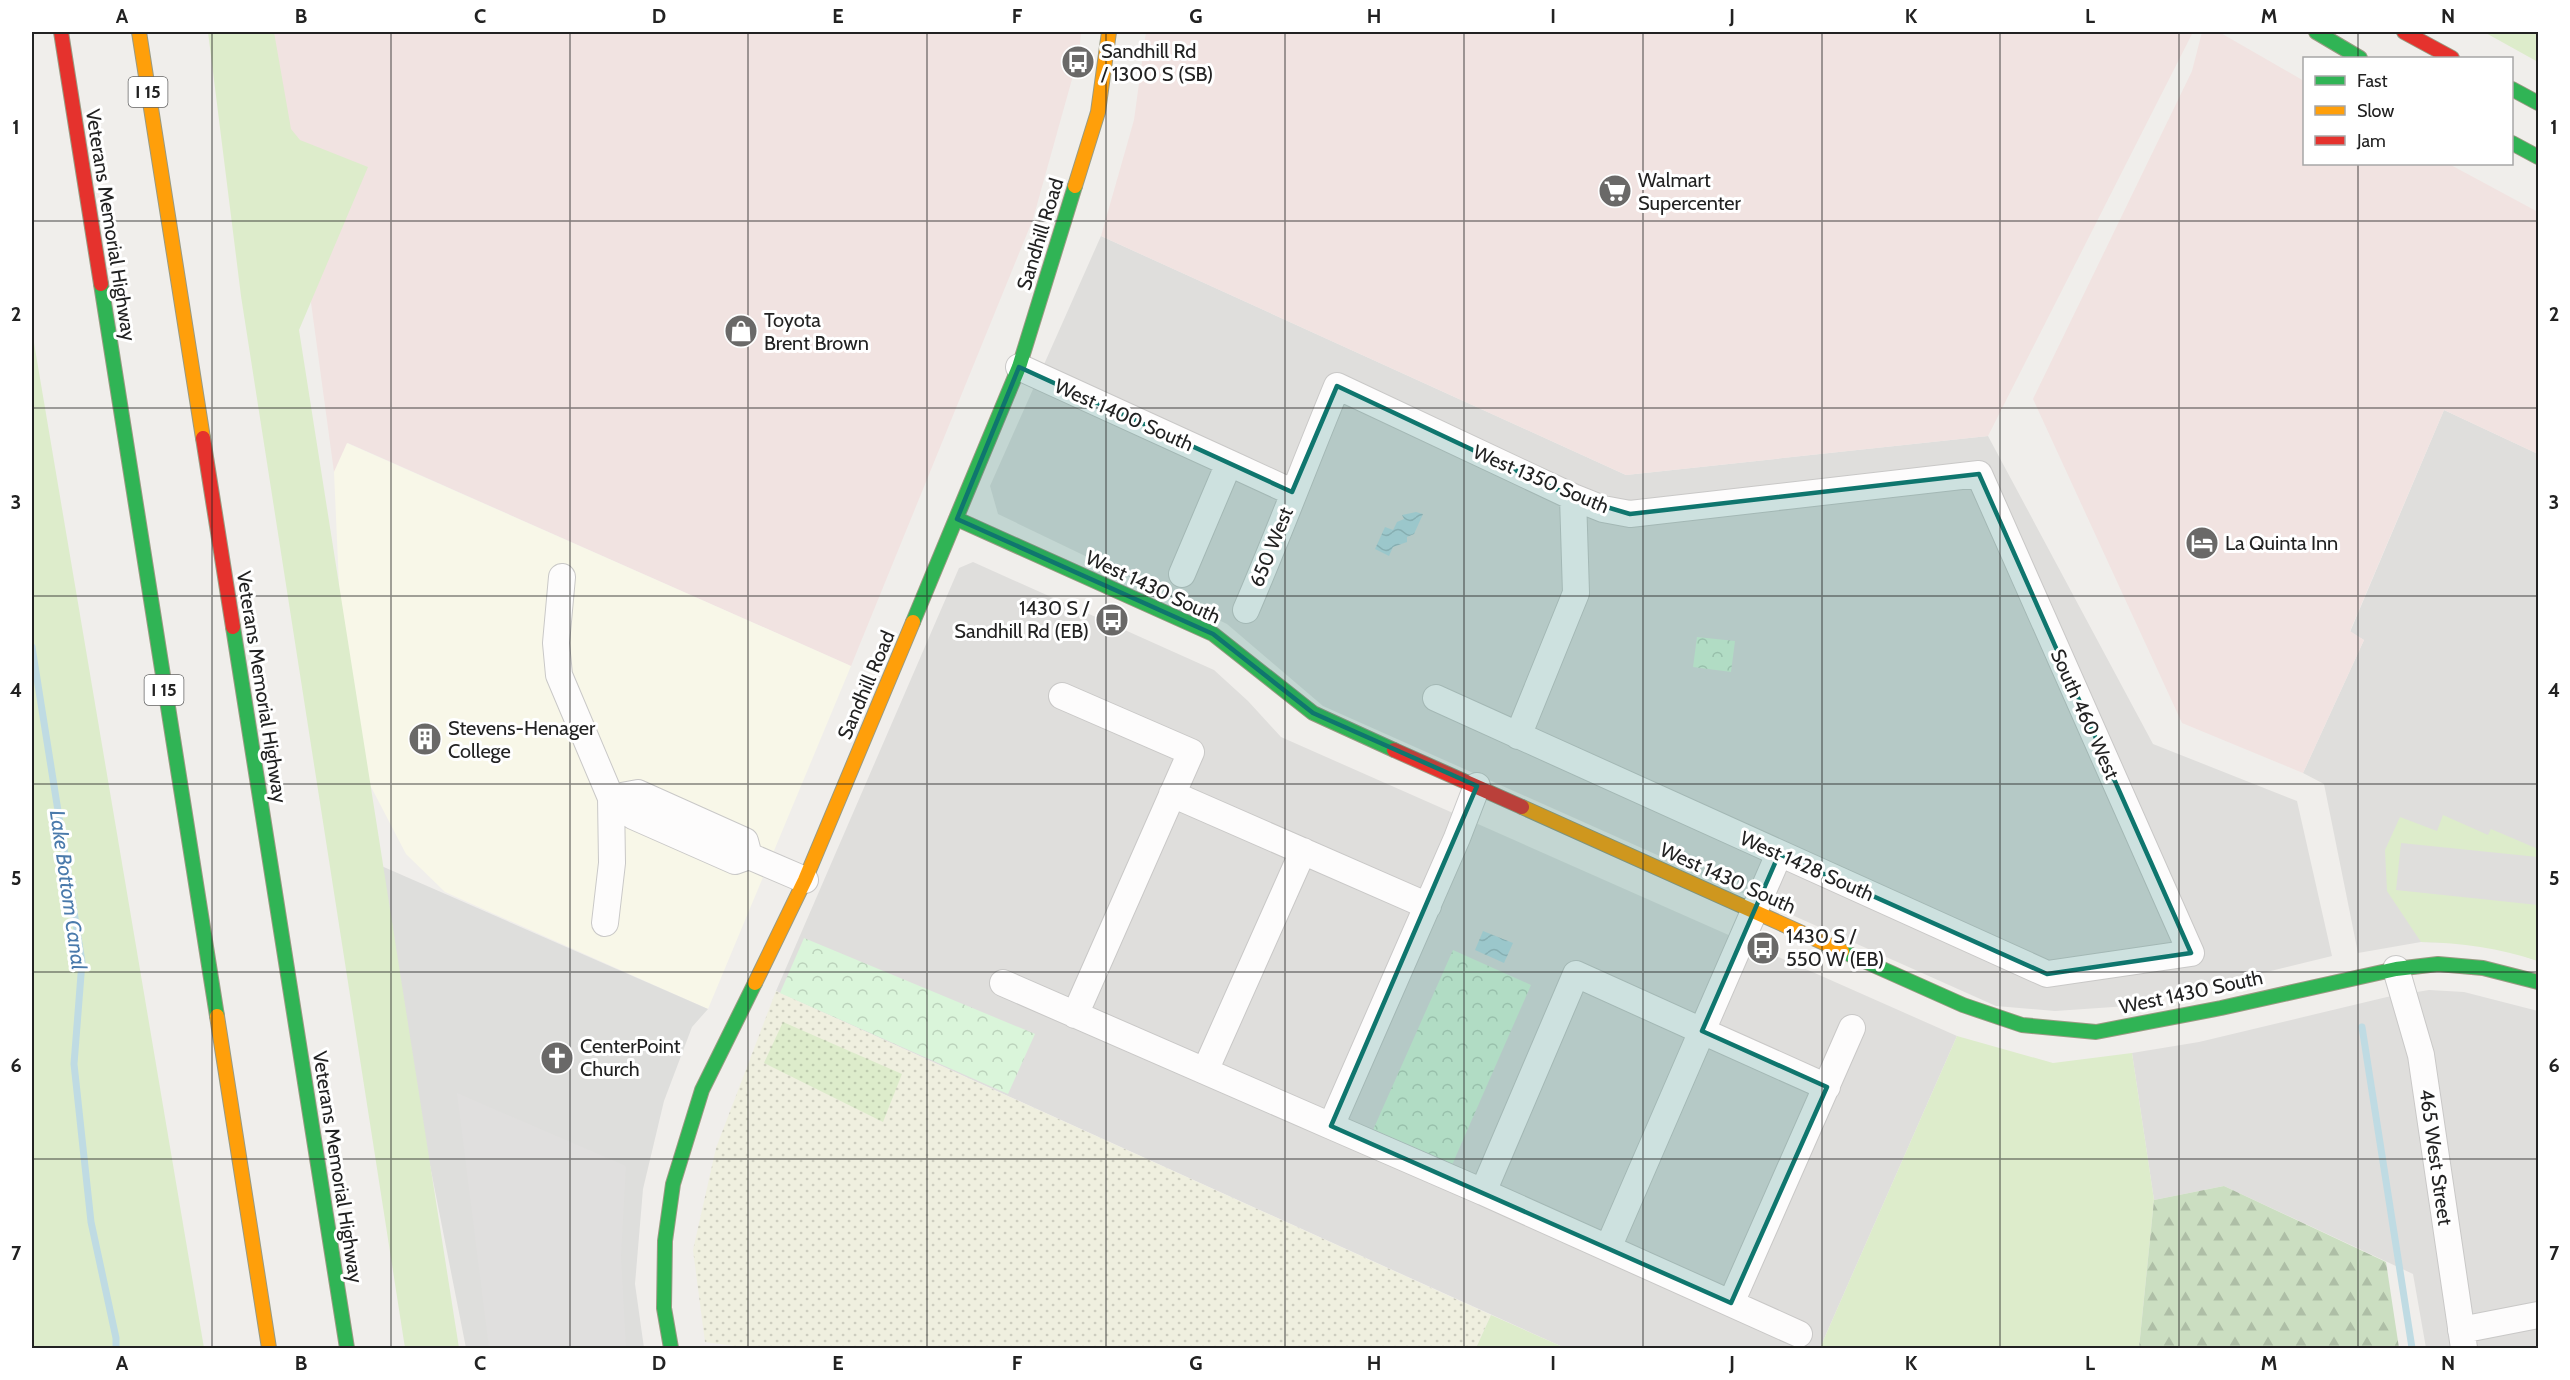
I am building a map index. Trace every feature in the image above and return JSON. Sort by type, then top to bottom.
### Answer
[{"type":"main road","name":"Veterans Memorial Highway","points":[[61,32],[268,1348]]},
{"type":"main road","name":"Veterans Memorial Highway","points":[[139,32],[347,1348]]},
{"type":"main road","points":[[153,32],[158,153]]},
{"type":"main road","name":"Sandhill Road","points":[[671,1348],[663,1308],[665,1241],[673,1184],[702,1090],[805,880],[1019,368],[1098,111],[1109,32]]},
{"type":"main road","points":[[2316,32],[2358,57]]},
{"type":"main road","points":[[2404,32],[2450,57]]},
{"type":"main road","points":[[2513,90],[2538,103]]},
{"type":"main road","points":[[2513,144],[2538,157]]},
{"type":"main road","name":"West 1430 South","points":[[957,519],[1213,634],[1313,713],[1963,1005],[2022,1025],[2096,1032],[2221,1008],[2396,969],[2438,964],[2482,968],[2538,982]]},
{"type":"street","name":"West 1400 South","points":[[1019,368],[1229,463]]},
{"type":"street","name":"West 1350 South","points":[[1292,492],[1337,386],[1573,497],[1603,509],[1630,514],[1979,474]]},
{"type":"street","name":"650 West","points":[[1229,463],[1292,492],[1287,514],[1246,610]]},
{"type":"street","points":[[1182,574],[1229,463]]},
{"type":"street","name":"South 460 West","points":[[1979,474],[2191,953]]},
{"type":"street","points":[[1518,736],[1576,593],[1573,497]]},
{"type":"street","points":[[562,577],[556,643],[559,675],[611,798],[612,864],[605,923]]},
{"type":"street","points":[[1062,696],[1191,752],[1075,1015]]},
{"type":"street","name":"West 1428 South","points":[[1436,698],[2047,974],[2191,953]]},
{"type":"street","points":[[1331,1126],[1428,906],[1477,786]]},
{"type":"street","points":[[1172,794],[1428,906]]},
{"type":"street","points":[[611,798],[633,816],[735,861],[749,856],[805,880]]},
{"type":"street","points":[[1205,1071],[1303,851]]},
{"type":"street","points":[[1608,1248],[1779,854]]},
{"type":"street","name":"465 West Street","points":[[2396,969],[2421,1055],[2463,1339]]},
{"type":"street","points":[[1483,1192],[1576,974],[1827,1087]]},
{"type":"street","points":[[1003,983],[1483,1192],[1799,1334]]},
{"type":"street","points":[[1731,1303],[1852,1028]]},
{"type":"street","points":[[2463,1339],[2538,1315]]},
{"type":"highlighted area","points":[[1019,367],[1292,492],[1337,386],[1573,497],[1630,514],[1979,474],[2191,953],[2047,974],[1779,854],[1702,1031],[1827,1087],[1731,1303],[1331,1126],[1477,786],[1313,713],[1213,634],[957,519]]},
{"type":"shaded area","points":[[268,32],[1081,32],[1079,54],[1033,219],[851,666],[348,443],[334,472],[296,192]]},
{"type":"shaded area","points":[[1146,32],[2193,32],[1988,436],[1626,475],[1101,236],[1134,120]]},
{"type":"shaded area","points":[[2202,32],[2219,32],[2303,80],[2303,165],[2451,165],[2538,212],[2538,454],[2444,410],[2350,631],[2364,640],[2303,773],[2182,723],[2033,399],[2192,71]]},
{"type":"shaded area","points":[[1101,236],[1626,475],[1988,436],[2153,744],[2297,801],[2332,956],[2128,1006],[2055,1011],[1996,1006],[1323,706],[1227,624],[998,514],[990,486]]},
{"type":"shaded area","points":[[2444,410],[2538,454],[2538,961],[2509,951],[2463,943],[2421,942],[2358,953],[2324,784],[2303,773],[2364,640],[2350,632]]},
{"type":"shaded area","points":[[347,443],[851,666],[708,1009],[445,892],[406,854],[368,781],[341,630],[334,472]]},
{"type":"shaded area","points":[[973,562],[1214,670],[1248,701],[1281,737],[1957,1036],[1820,1348],[1565,1348],[776,991],[959,568]]},
{"type":"shaded area","points":[[370,861],[708,1009],[692,1027],[664,1101],[643,1189],[635,1284],[644,1348],[466,1348]]},
{"type":"shaded area","points":[[2429,990],[2464,992],[2538,1011],[2538,1348],[2426,1348],[2413,1274],[2224,1186],[2154,1200],[2132,1053],[2199,1042],[2387,997]]},
{"type":"shaded area","points":[[457,1093],[626,1166],[621,1256],[626,1348],[489,1348]]},
{"type":"green space","points":[[208,32],[274,32],[291,129],[300,140],[368,167],[299,330],[459,1348],[405,1348],[241,296]]},
{"type":"green space","points":[[2484,32],[2538,32],[2538,62]]},
{"type":"green space","points":[[32,331],[204,1348],[32,1348]]},
{"type":"green space","points":[[1697,637],[1735,641],[1731,672],[1693,667]]},
{"type":"green space","points":[[2443,815],[2488,835],[2491,829],[2538,849],[2538,857],[2401,843],[2396,890],[2538,905],[2538,961],[2480,947],[2421,942],[2387,891],[2385,850],[2400,817],[2437,831]]},
{"type":"green space","points":[[804,938],[1035,1034],[1008,1094],[780,993]]},
{"type":"green space","points":[[1453,950],[1531,985],[1452,1165],[1373,1130]]},
{"type":"green space","points":[[776,991],[1491,1315],[1476,1348],[748,1348],[705,1342],[693,1250],[716,1148]]},
{"type":"green space","points":[[783,1022],[902,1074],[883,1122],[764,1063]]},
{"type":"green space","points":[[1957,1036],[2053,1063],[2132,1053],[2154,1200],[2139,1348],[1820,1348]]},
{"type":"green space","points":[[2224,1186],[2386,1262],[2399,1348],[2139,1348],[2154,1200]]},
{"type":"green space","points":[[1491,1315],[1565,1348],[1476,1348]]},
{"type":"water","points":[[1416,512],[1423,514],[1414,534],[1407,537],[1407,542],[1393,547],[1389,556],[1375,549],[1385,527],[1393,530],[1397,522],[1404,519],[1402,515]]},
{"type":"water","points":[[1483,931],[1513,943],[1504,963],[1475,950]]},
{"type":"waterway","name":"Lake Bottom Canal","points":[[32,647],[82,962],[74,1064],[91,1222],[116,1338],[116,1348]]},
{"type":"waterway","points":[[2362,1027],[2412,1348]]},
{"type":"traffic: fast","points":[[2316,32],[2358,57]]},
{"type":"traffic: fast","points":[[2513,90],[2538,103]]},
{"type":"traffic: fast","points":[[2513,144],[2538,157]]},
{"type":"traffic: fast","points":[[913,622],[1019,367],[1075,186]]},
{"type":"traffic: fast","points":[[101,284],[217,1016]]},
{"type":"traffic: fast","points":[[957,519],[1213,634],[1313,713],[1394,750]]},
{"type":"traffic: fast","points":[[233,627],[347,1348]]},
{"type":"traffic: fast","points":[[1842,951],[1963,1005],[2022,1025],[2096,1032],[2221,1008],[2396,969],[2438,964],[2483,968],[2538,982]]},
{"type":"traffic: fast","points":[[671,1348],[664,1308],[665,1241],[673,1184],[702,1090],[755,983]]},
{"type":"traffic: slow","points":[[139,32],[203,438]]},
{"type":"traffic: slow","points":[[1075,186],[1098,112],[1109,32]]},
{"type":"traffic: slow","points":[[755,983],[805,880],[913,622]]},
{"type":"traffic: slow","points":[[1522,807],[1842,951]]},
{"type":"traffic: slow","points":[[217,1016],[269,1348]]},
{"type":"traffic: jam","points":[[61,32],[101,284]]},
{"type":"traffic: jam","points":[[2404,32],[2450,57]]},
{"type":"traffic: jam","points":[[203,438],[233,627]]},
{"type":"traffic: jam","points":[[1394,750],[1522,807]]},
{"type":"place","name":"Sandhill Rd / 1300 S (SB)","points":[[1078,62]]},
{"type":"place","name":"Walmart Supercenter","points":[[1615,191]]},
{"type":"place","name":"Toyota Brent Brown","points":[[741,331]]},
{"type":"place","name":"La Quinta Inn","points":[[2202,543]]},
{"type":"place","name":"1430 S / Sandhill Rd (EB)","points":[[1112,620]]},
{"type":"place","name":"Stevens-Henager College","points":[[425,739]]},
{"type":"place","name":"1430 S / 550 W (EB)","points":[[1763,948]]},
{"type":"place","name":"CenterPoint Church","points":[[557,1058]]}]
